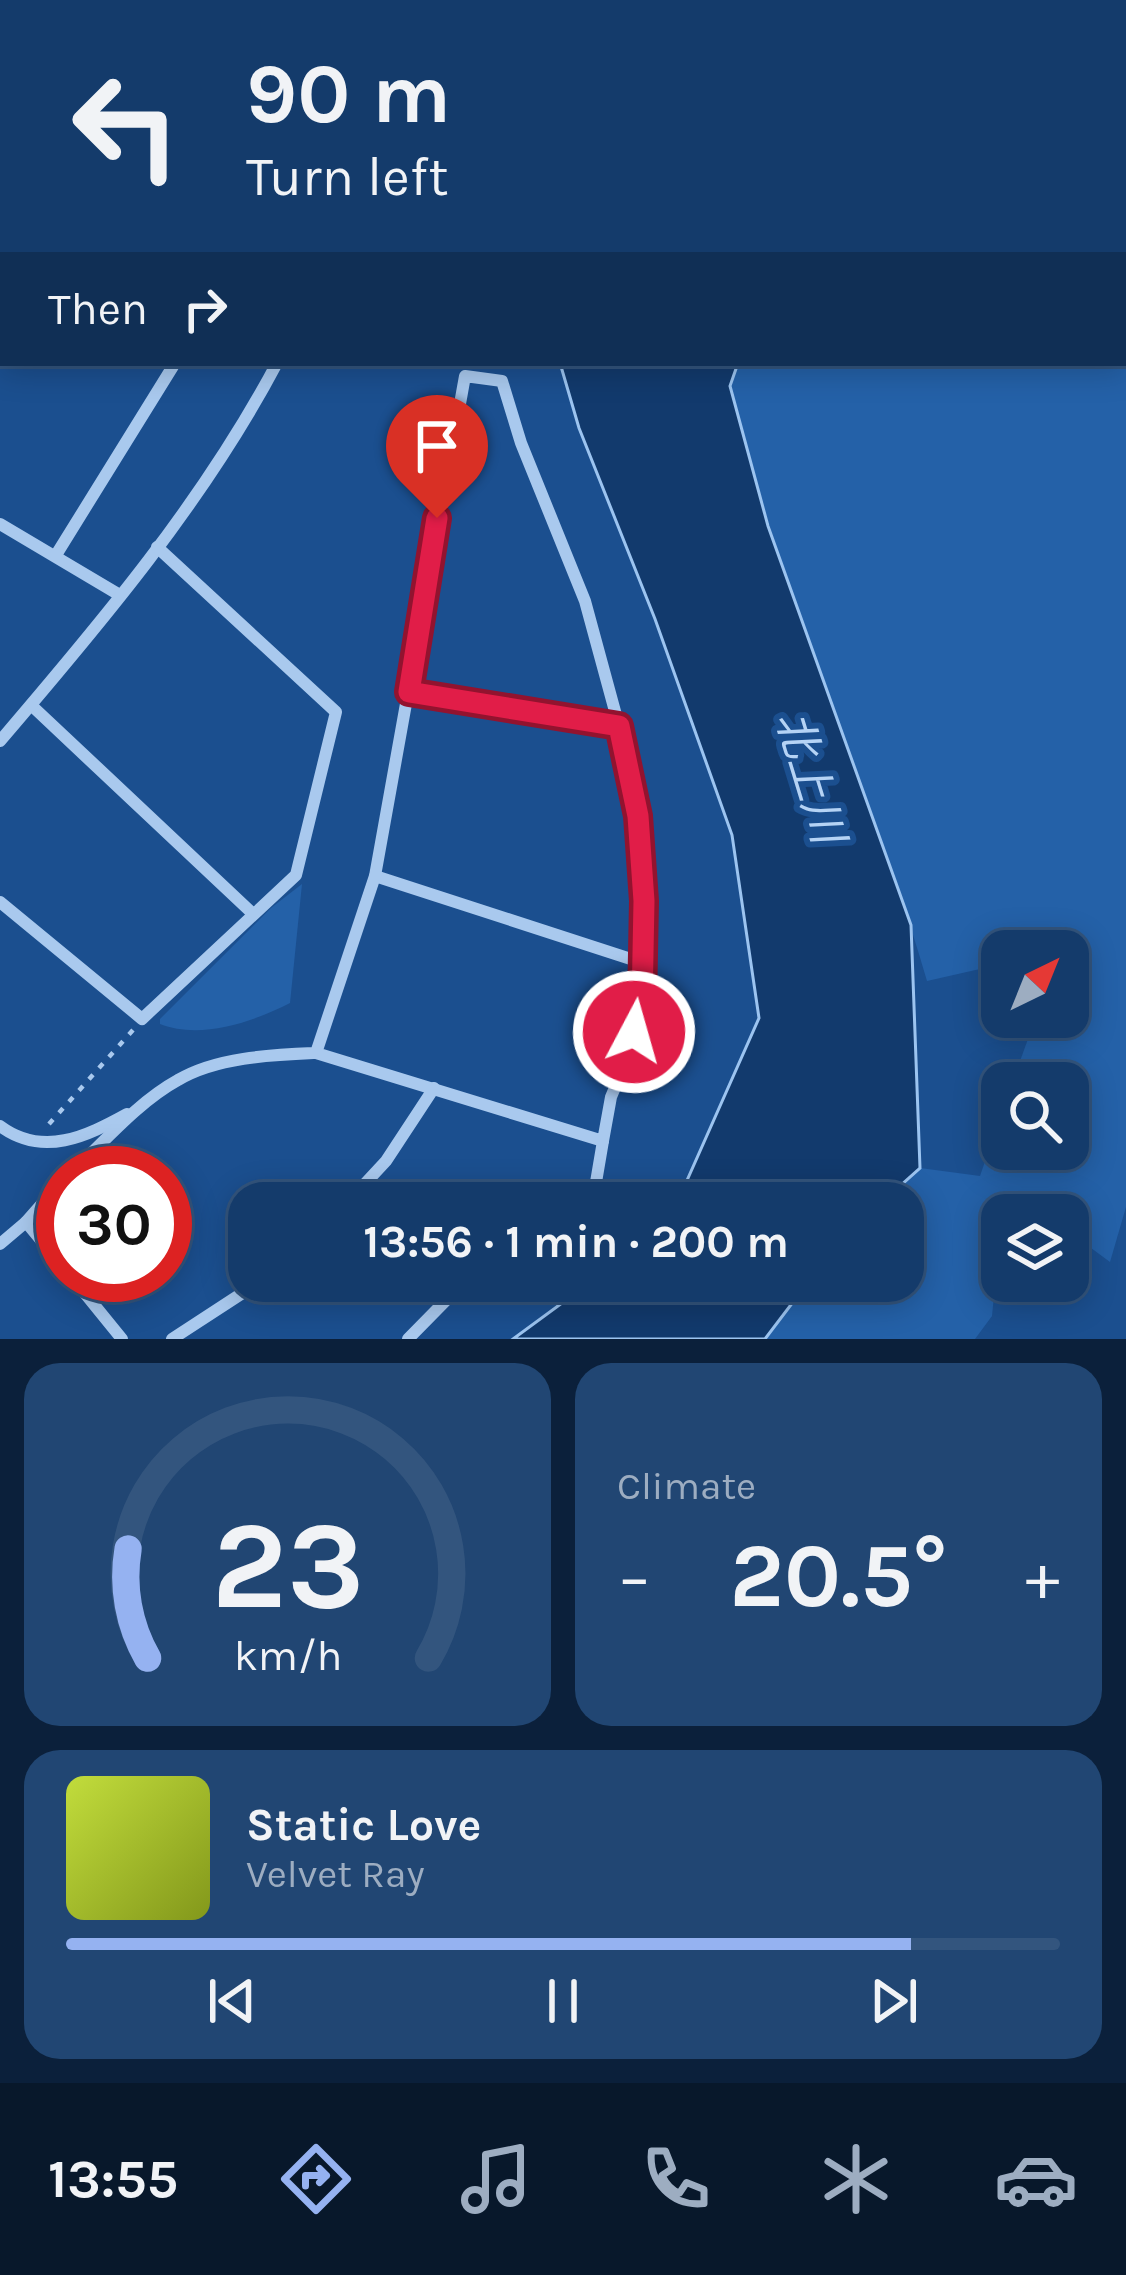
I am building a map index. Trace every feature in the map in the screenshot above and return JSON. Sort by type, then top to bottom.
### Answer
[{"type":"street","points":[[56,555],[173,366]]},
{"type":"street","points":[[0,741],[157,548],[244,425],[275,366]]},
{"type":"street","points":[[316,1053],[375,876],[464,376],[502,381],[521,443],[585,601],[638,816],[644,901],[642,1005],[611,1097],[596,1182]]},
{"type":"street","points":[[0,524],[118,594]]},
{"type":"street","points":[[0,902],[142,1019],[296,875],[336,712],[157,548]]},
{"type":"street","points":[[409,692],[619,726]]},
{"type":"street","points":[[31,705],[252,913]]},
{"type":"street","points":[[375,876],[640,962]]},
{"type":"street","points":[[100,1146],[177,1080],[206,1068],[271,1054],[316,1053],[603,1141]]},
{"type":"street","points":[[366,1182],[434,1088]]},
{"type":"street","points":[[0,1126],[31,1141],[84,1138],[147,1103]]},
{"type":"street","points":[[0,1244],[36,1211]]},
{"type":"street","points":[[26,1222],[36,1234]]},
{"type":"street","points":[[92,1302],[122,1339]]},
{"type":"street","points":[[172,1339],[229,1302]]},
{"type":"street","points":[[408,1339],[444,1302]]},
{"type":"path","points":[[49,1124],[142,1019]]},
{"type":"shaded area","points":[[737,366],[1126,366],[1126,1207],[1110,1262],[1089,1246],[1089,1194],[981,1194],[981,1302],[993,1302],[992,1316],[975,1339],[765,1339],[793,1302],[924,1302],[924,1182],[904,1182],[920,1168],[980,1176],[982,1170],[1089,1170],[1089,1062],[1020,1062],[1028,1038],[1089,1038],[1089,930],[981,930],[981,969],[927,981],[750,462],[730,386]]},
{"type":"shaded area","points":[[302,884],[290,1003],[226,1027],[192,1030],[160,1024],[271,908]]},
{"type":"water","name":"北上川","points":[[561,366],[737,366],[730,386],[768,526],[911,925],[920,1168],[904,1182],[686,1182],[759,1018],[732,835],[655,619],[579,428]]},
{"type":"water","points":[[563,1302],[793,1302],[765,1339],[513,1339]]},
{"type":"route","points":[[437,518],[409,692],[619,726],[638,816],[644,901],[642,1005],[634,1032]]}]
